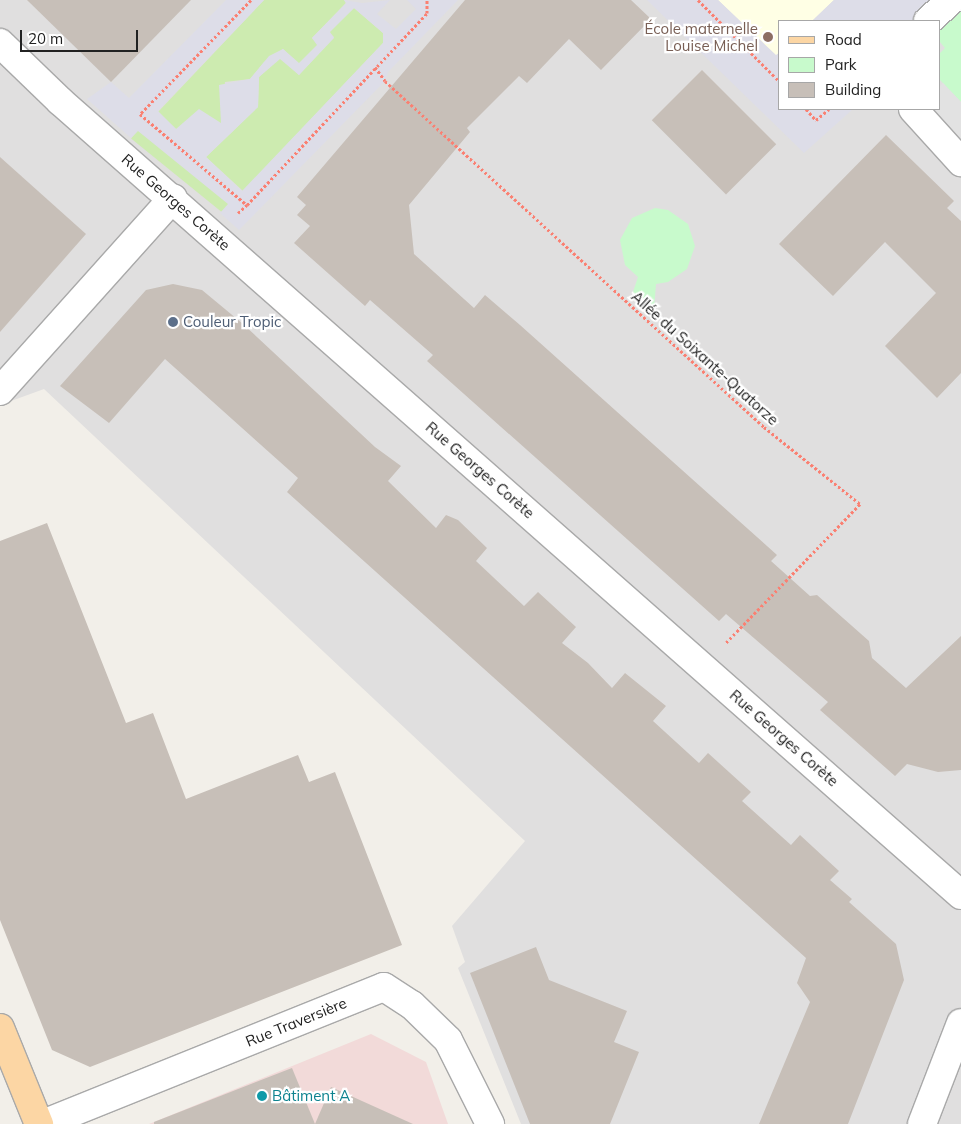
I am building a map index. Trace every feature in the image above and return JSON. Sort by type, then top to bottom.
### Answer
[{"type":"main road","points":[[0,1028],[39,1124]]},
{"type":"street","points":[[929,20],[951,0]]},
{"type":"street","name":"Rue Georges Corète","points":[[0,44],[60,101],[173,198],[961,895]]},
{"type":"street","points":[[914,110],[961,162]]},
{"type":"street","points":[[0,391],[173,198]]},
{"type":"street","name":"Rue Traversière","points":[[43,1124],[384,987],[412,1005],[448,1040],[490,1124]]},
{"type":"street","points":[[922,1124],[961,1023]]},
{"type":"path","points":[[251,0],[140,114],[248,205],[427,13],[427,0]]},
{"type":"path","points":[[698,0],[778,80]]},
{"type":"path","name":"Allée du Soixante-Quatorze","points":[[375,67],[384,80],[750,415],[860,504],[703,666]]},
{"type":"path","points":[[807,110],[816,120],[828,110]]},
{"type":"shaded area","points":[[0,0],[961,0],[961,1124],[521,1124],[458,968],[465,962],[452,926],[525,841],[44,389],[0,405]]},
{"type":"shaded area","points":[[226,0],[264,0],[158,111],[176,129],[199,109],[221,123],[219,85],[250,79],[269,56],[283,49],[299,63],[317,45],[312,38],[346,3],[344,0],[362,3],[390,0],[377,14],[396,29],[416,9],[407,0],[458,0],[388,72],[385,81],[239,230],[220,213],[228,204],[138,131],[131,138],[87,99],[111,82],[129,98]],"holes":[[[354,8],[383,33],[383,43],[242,191],[206,157],[258,107],[259,77],[280,59],[299,75],[334,38],[330,32]]]},
{"type":"shaded area","points":[[647,0],[718,0],[776,55],[778,54],[778,110],[852,110],[804,153]]},
{"type":"shaded area","name":"École maternelle Louise Michel","points":[[718,0],[834,0],[813,20],[778,20],[778,54],[776,56]]},
{"type":"shaded area","points":[[834,0],[938,0],[917,20],[813,20]]},
{"type":"shaded area","points":[[943,83],[961,102],[961,145],[926,110],[941,110],[941,85]]},
{"type":"shaded area","points":[[371,1034],[426,1062],[448,1124],[149,1124]]},
{"type":"green space","points":[[264,0],[344,0],[346,3],[312,38],[318,45],[299,64],[283,49],[264,62],[250,79],[225,82],[221,124],[176,129],[158,112]]},
{"type":"green space","points":[[961,5],[961,102],[941,81],[941,52],[945,48],[941,43],[941,25]]},
{"type":"green space","points":[[354,8],[383,33],[383,43],[243,191],[206,157],[258,107],[259,77],[280,58],[299,75],[334,37],[329,32]]},
{"type":"green space","points":[[138,130],[229,204],[222,212],[131,139]]},
{"type":"green space","points":[[655,208],[668,210],[688,224],[695,246],[687,269],[668,282],[656,284],[654,310],[633,292],[638,277],[625,265],[620,240],[632,218]]},
{"type":"building","points":[[27,0],[191,0],[111,82]]},
{"type":"building","points":[[465,0],[631,0],[651,19],[601,70],[569,39],[527,83],[519,76],[467,128],[470,132],[409,205],[414,254],[474,308],[485,295],[520,325],[777,555],[771,561],[810,596],[817,595],[869,641],[872,658],[906,688],[961,636],[961,770],[938,772],[907,764],[895,776],[820,710],[828,702],[726,614],[719,621],[427,361],[433,355],[370,300],[365,306],[294,243],[310,226],[297,215],[306,205],[297,197]]},
{"type":"building","points":[[702,70],[776,144],[726,194],[652,120]]},
{"type":"building","points":[[886,135],[954,201],[947,208],[961,221],[961,373],[937,398],[885,346],[936,293],[885,242],[833,296],[779,244]]},
{"type":"building","points":[[0,157],[86,234],[0,332]]},
{"type":"building","points":[[173,284],[202,290],[243,324],[375,447],[401,466],[388,481],[436,528],[446,515],[458,520],[487,548],[476,561],[524,606],[538,592],[576,627],[562,643],[588,663],[612,688],[625,673],[666,706],[653,721],[699,763],[708,753],[751,792],[742,801],[791,845],[800,835],[839,871],[830,880],[852,899],[849,902],[896,944],[904,980],[848,1124],[759,1124],[810,1002],[797,983],[806,958],[287,492],[298,478],[165,359],[109,423],[60,386],[146,290]]},
{"type":"building","points":[[47,523],[126,723],[153,713],[186,799],[298,755],[309,782],[335,772],[402,945],[90,1067],[52,1050],[0,920],[0,541]]},
{"type":"building","points":[[536,947],[549,980],[627,1011],[614,1042],[639,1052],[610,1124],[530,1124],[470,973]]},
{"type":"building","name":"Bâtiment A","points":[[292,1068],[315,1124],[154,1124],[154,1122]]},
{"type":"building","points":[[331,1087],[413,1124],[315,1124]]},
{"type":"place","name":"École maternelle Louise Michel","points":[[768,37]]},
{"type":"place","name":"Couleur Tropic","points":[[173,322]]},
{"type":"place","name":"Bâtiment A","points":[[262,1096]]}]
